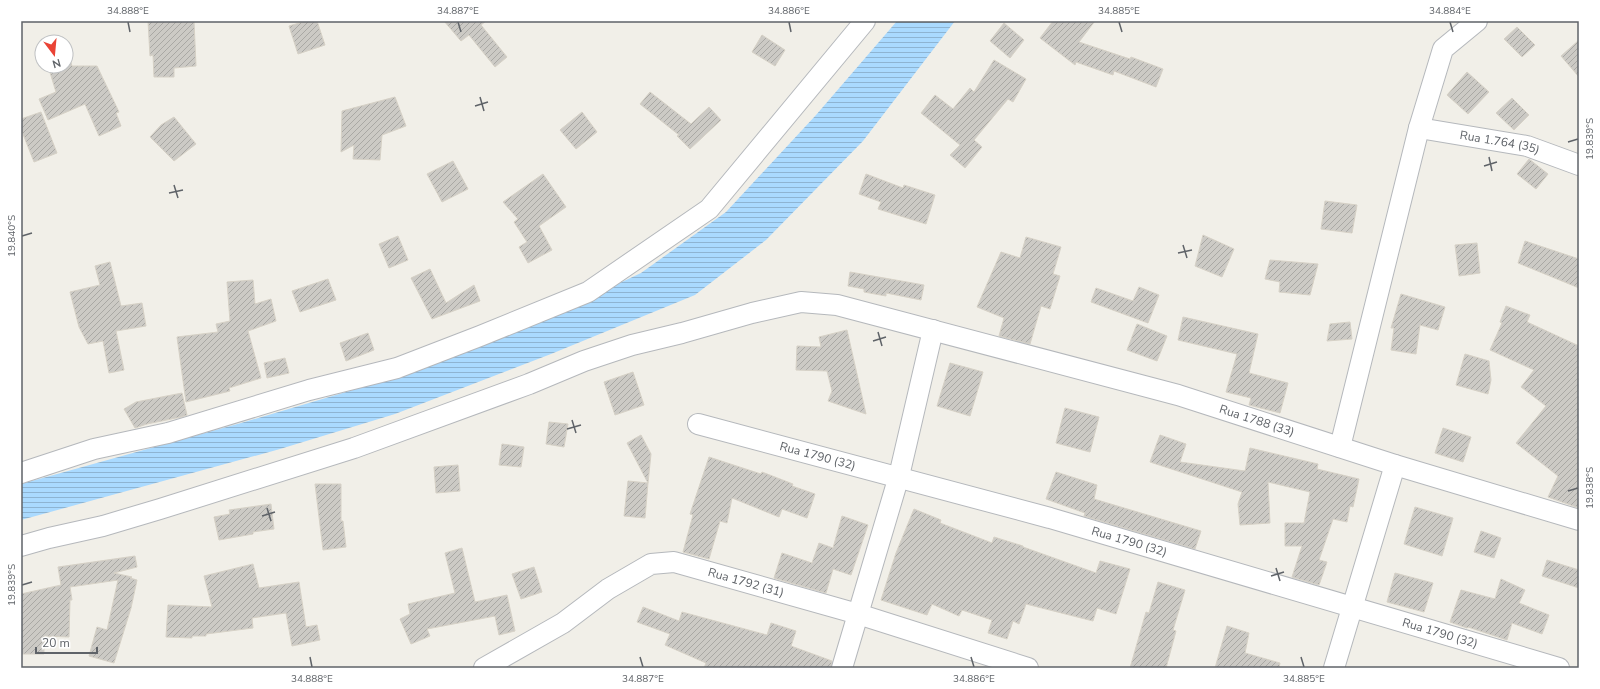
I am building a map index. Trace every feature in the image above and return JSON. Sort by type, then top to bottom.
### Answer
[{"type":"street","points":[[21,473],[94,449],[168,433],[309,390],[397,368],[487,334],[588,292],[709,209],[865,21]]},
{"type":"street","points":[[1340,447],[1419,128],[1443,49],[1477,21]]},
{"type":"street","name":"Rua 1.764 (35)","points":[[1419,128],[1527,146],[1579,165]]},
{"type":"street","name":"Rua 1788 (33)","points":[[21,546],[103,526],[354,448],[529,384],[584,361],[632,345],[682,333],[752,312],[801,302],[837,305],[1178,395],[1395,465],[1579,520]]},
{"type":"street","points":[[842,668],[899,476],[933,330]]},
{"type":"street","name":"Rua 1790 (32)","points":[[698,424],[899,476],[1050,518],[1353,606],[1559,668]]},
{"type":"street","points":[[1334,668],[1395,465]]},
{"type":"street","name":"Rua 1792 (31)","points":[[484,668],[563,623],[608,589],[651,564],[674,562],[858,614],[1028,668]]},
{"type":"water","points":[[897,21],[955,21],[863,141],[766,240],[695,295],[551,354],[395,414],[280,449],[21,520],[21,484],[241,423],[400,376],[515,332],[641,273],[726,212],[816,115]]},
{"type":"building","points":[[148,21],[194,21],[196,66],[174,68],[174,77],[154,77],[153,55],[150,56]]},
{"type":"building","points":[[306,21],[317,21],[325,45],[298,54],[289,26]]},
{"type":"building","points":[[444,21],[486,21],[481,25],[507,57],[495,67],[469,35],[461,41]]},
{"type":"building","points":[[1053,21],[1095,21],[1079,42],[1130,59],[1131,57],[1163,69],[1156,87],[1114,71],[1113,75],[1076,62],[1075,65],[1040,38]]},
{"type":"building","points":[[1004,23],[1024,40],[1010,58],[990,41]]},
{"type":"building","points":[[1517,27],[1535,45],[1522,57],[1504,39]]},
{"type":"building","points":[[762,35],[785,50],[775,66],[752,52]]},
{"type":"building","points":[[1579,40],[1579,77],[1561,56]]},
{"type":"building","points":[[994,60],[1026,79],[1013,102],[1008,99],[974,140],[982,147],[965,168],[950,155],[960,145],[921,113],[935,95],[953,109],[970,88],[974,92]]},
{"type":"building","points":[[74,66],[97,66],[119,112],[116,113],[121,126],[99,136],[85,104],[48,120],[39,99],[56,92],[50,74],[74,74]]},
{"type":"building","points":[[1467,72],[1489,92],[1468,114],[1447,95]]},
{"type":"building","points":[[650,92],[691,124],[709,107],[721,120],[690,149],[677,136],[679,135],[640,104]]},
{"type":"building","points":[[395,97],[406,126],[382,135],[380,160],[353,159],[354,145],[341,152],[342,111]]},
{"type":"building","points":[[1512,98],[1529,115],[1514,130],[1496,113]]},
{"type":"building","points":[[41,112],[57,153],[34,162],[21,129],[21,119]]},
{"type":"building","points":[[582,112],[597,132],[576,149],[560,130]]},
{"type":"building","points":[[174,117],[196,144],[174,161],[150,137],[161,125]]},
{"type":"building","points":[[1529,159],[1548,174],[1536,189],[1517,174]]},
{"type":"building","points":[[453,161],[468,189],[442,202],[427,174]]},
{"type":"building","points":[[543,174],[566,207],[539,226],[552,250],[528,263],[519,247],[527,242],[514,222],[518,219],[503,202]]},
{"type":"building","points":[[866,174],[903,188],[904,185],[935,195],[926,224],[878,209],[881,202],[859,194]]},
{"type":"building","points":[[1325,201],[1357,205],[1352,233],[1321,229]]},
{"type":"building","points":[[1203,235],[1234,249],[1222,277],[1195,266]]},
{"type":"building","points":[[398,236],[408,260],[389,268],[379,244]]},
{"type":"building","points":[[1026,237],[1061,247],[1053,274],[1060,276],[1050,309],[1041,306],[1030,344],[999,336],[1004,318],[977,307],[1001,252],[1020,258]]},
{"type":"building","points":[[1525,241],[1579,259],[1579,288],[1518,263]]},
{"type":"building","points":[[1477,243],[1480,273],[1459,276],[1455,245]]},
{"type":"building","points":[[1270,260],[1318,264],[1310,295],[1279,292],[1280,282],[1265,279]]},
{"type":"building","points":[[110,262],[121,306],[142,303],[146,326],[116,331],[124,370],[109,373],[103,341],[88,344],[79,327],[70,292],[100,285],[95,266]]},
{"type":"building","points":[[430,269],[446,303],[474,285],[480,301],[432,319],[411,278]]},
{"type":"building","points":[[850,272],[924,285],[921,300],[886,293],[886,296],[864,292],[864,289],[848,286]]},
{"type":"building","points":[[328,279],[336,300],[300,312],[292,291]]},
{"type":"building","points":[[253,280],[255,304],[271,299],[276,321],[248,331],[261,378],[229,388],[230,391],[186,402],[177,337],[218,332],[216,324],[230,321],[227,282]]},
{"type":"building","points":[[1139,287],[1159,295],[1148,323],[1091,302],[1096,288],[1133,301]]},
{"type":"building","points":[[1401,294],[1445,307],[1438,330],[1420,325],[1416,354],[1391,350],[1394,328],[1391,328]]},
{"type":"building","points":[[1506,306],[1530,315],[1527,322],[1579,346],[1579,508],[1548,497],[1558,476],[1516,443],[1546,406],[1521,387],[1534,370],[1490,350],[1502,323],[1500,322]]},
{"type":"building","points":[[1183,317],[1258,334],[1249,373],[1288,383],[1280,413],[1249,405],[1251,398],[1226,392],[1237,354],[1178,340]]},
{"type":"building","points":[[1350,322],[1352,339],[1327,341],[1330,324]]},
{"type":"building","points":[[1137,324],[1167,336],[1157,361],[1127,350]]},
{"type":"building","points":[[847,330],[866,414],[828,401],[832,391],[827,371],[796,370],[797,346],[821,347],[819,337]]},
{"type":"building","points":[[368,333],[374,350],[346,361],[340,343]]},
{"type":"building","points":[[1465,354],[1489,361],[1491,380],[1488,394],[1456,385]]},
{"type":"building","points":[[285,358],[289,373],[267,378],[264,363]]},
{"type":"building","points":[[950,363],[983,372],[970,416],[937,406]]},
{"type":"building","points":[[633,372],[644,405],[615,415],[604,382]]},
{"type":"building","points":[[182,393],[187,415],[181,417],[135,428],[124,409],[136,402]]},
{"type":"building","points":[[1065,408],[1099,417],[1090,452],[1056,443]]},
{"type":"building","points":[[549,422],[568,424],[564,447],[546,444]]},
{"type":"building","points":[[1443,428],[1471,437],[1463,462],[1435,453]]},
{"type":"building","points":[[641,435],[651,454],[648,483],[627,443]]},
{"type":"building","points":[[1160,435],[1186,444],[1180,462],[1245,471],[1250,448],[1318,464],[1317,469],[1359,479],[1353,507],[1350,506],[1347,522],[1333,519],[1319,560],[1327,562],[1319,585],[1292,577],[1302,546],[1285,546],[1285,523],[1304,523],[1310,492],[1268,482],[1270,523],[1240,525],[1238,504],[1242,492],[1150,462]]},
{"type":"building","points":[[502,444],[524,447],[521,467],[499,465]]},
{"type":"building","points":[[709,457],[761,474],[762,472],[793,484],[792,486],[815,494],[807,518],[782,509],[779,517],[732,498],[727,523],[720,521],[709,559],[683,552],[693,515],[690,514]]},
{"type":"building","points":[[458,465],[460,491],[436,493],[434,467]]},
{"type":"building","points":[[1056,472],[1097,485],[1094,499],[1201,531],[1195,549],[1084,516],[1085,513],[1046,499]]},
{"type":"building","points":[[628,481],[648,483],[645,518],[624,516]]},
{"type":"building","points":[[315,484],[341,484],[341,521],[343,521],[346,547],[323,550]]},
{"type":"building","points":[[271,504],[274,529],[219,540],[214,517],[230,514],[229,510]]},
{"type":"building","points":[[1415,507],[1453,518],[1442,556],[1404,544]]},
{"type":"building","points":[[914,509],[941,520],[940,523],[992,543],[994,537],[1096,573],[1100,561],[1130,569],[1116,614],[1097,608],[1093,621],[1026,604],[1019,624],[1013,621],[1007,639],[988,633],[992,620],[962,610],[959,616],[932,604],[927,615],[881,600],[896,553]]},
{"type":"building","points":[[842,516],[868,525],[851,575],[833,569],[826,593],[774,578],[782,553],[812,563],[819,543],[833,548]]},
{"type":"building","points":[[1481,531],[1501,538],[1494,558],[1474,552]]},
{"type":"building","points":[[462,548],[475,602],[507,595],[515,631],[499,635],[495,616],[427,629],[430,636],[411,644],[400,619],[410,614],[408,604],[455,593],[445,553]]},
{"type":"building","points":[[135,556],[137,567],[114,573],[132,577],[130,578],[137,580],[131,608],[114,663],[89,656],[97,627],[107,630],[118,580],[70,587],[72,600],[70,600],[69,637],[44,636],[44,654],[21,654],[21,594],[61,585],[58,567]]},
{"type":"building","points":[[1547,560],[1579,570],[1579,588],[1542,576]]},
{"type":"building","points":[[253,564],[259,588],[299,582],[306,627],[317,625],[320,640],[292,646],[286,613],[252,618],[253,628],[206,634],[206,636],[192,636],[192,638],[166,637],[168,605],[212,607],[204,576]]},
{"type":"building","points":[[534,567],[542,592],[521,599],[512,574]]},
{"type":"building","points":[[1395,573],[1433,583],[1424,612],[1387,602]]},
{"type":"building","points":[[1501,579],[1525,590],[1519,603],[1549,615],[1542,634],[1512,623],[1507,640],[1450,622],[1461,590],[1495,599]]},
{"type":"building","points":[[1158,582],[1185,590],[1173,630],[1176,631],[1166,668],[1130,668],[1146,612],[1149,613]]},
{"type":"building","points":[[643,607],[679,621],[682,612],[767,635],[771,623],[796,631],[791,646],[832,661],[831,668],[704,668],[706,663],[665,645],[670,634],[637,622]]},
{"type":"building","points":[[1227,626],[1249,633],[1245,653],[1280,663],[1279,668],[1215,668]]}]
